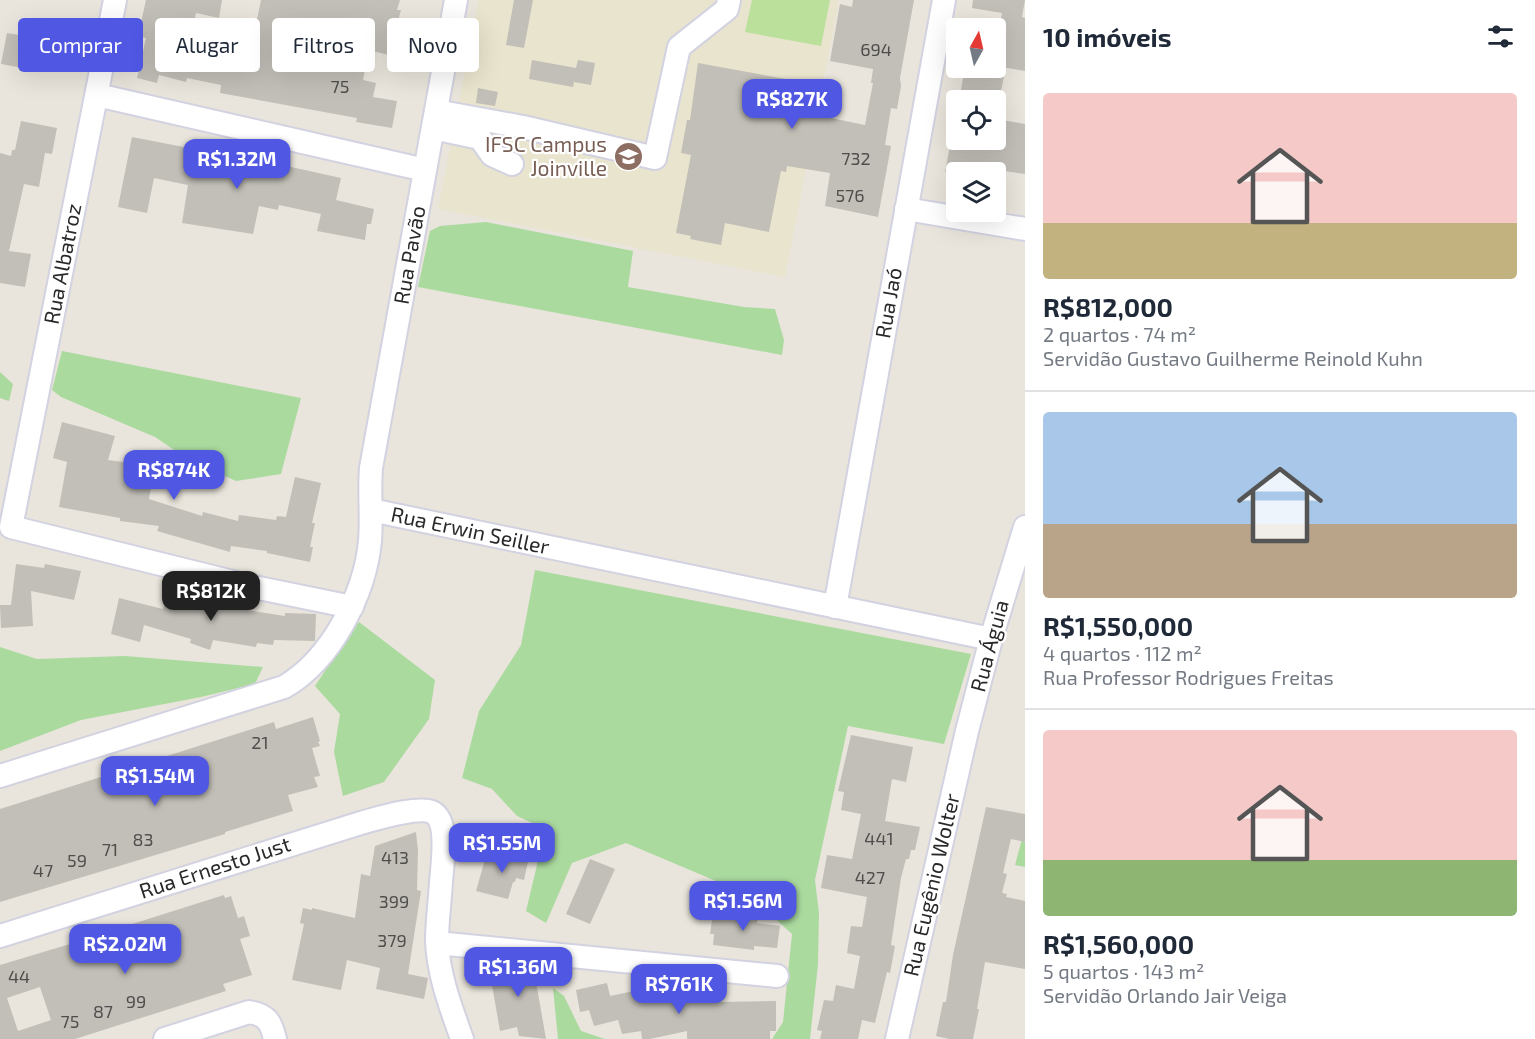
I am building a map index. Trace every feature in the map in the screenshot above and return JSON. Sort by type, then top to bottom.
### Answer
[{"type":"street","name":"Rua Albatroz","points":[[116,0],[11,527],[249,586],[352,607]]},
{"type":"street","name":"Rua Pavão","points":[[371,510],[370,468],[456,0]]},
{"type":"street","points":[[434,119],[523,127],[655,158],[680,47],[728,9],[729,0]]},
{"type":"street","name":"Rua Jaó","points":[[836,606],[944,0]]},
{"type":"street","points":[[97,95],[425,170]]},
{"type":"street","points":[[434,119],[480,138],[492,155],[512,164]]},
{"type":"street","points":[[906,209],[1025,229]]},
{"type":"street","name":"Rua Erwin Seiller","points":[[0,776],[284,687],[299,678],[325,650],[352,607],[367,561],[371,510],[991,639]]},
{"type":"street","name":"Rua Águia","points":[[967,730],[991,639],[1025,527]]},
{"type":"street","name":"Rua Eugênio Wolter","points":[[897,1039],[967,730]]},
{"type":"street","name":"Rua Ernesto Just","points":[[0,936],[364,822],[411,812],[432,812],[441,822],[443,839],[437,943]]},
{"type":"street","points":[[462,1039],[442,974],[437,943],[777,976]]},
{"type":"street","points":[[165,1039],[249,1012],[262,1014],[267,1019],[271,1024],[275,1039]]},
{"type":"shaded area","name":"IFSC Campus Joinville","points":[[479,0],[839,0],[785,277],[438,209],[465,72],[479,72],[479,18],[475,18]]},
{"type":"green space","points":[[752,0],[830,0],[821,46],[745,32]]},
{"type":"green space","points":[[486,222],[633,251],[628,287],[744,307],[775,309],[784,340],[782,355],[418,287],[430,231],[440,226]]},
{"type":"green space","points":[[62,351],[301,398],[281,474],[236,481],[189,460],[155,437],[61,397],[52,390]]},
{"type":"green space","points":[[0,372],[13,384],[9,401],[0,398]]},
{"type":"green space","points":[[535,570],[971,654],[944,744],[848,726],[815,880],[819,913],[818,964],[810,1039],[772,1039],[783,1022],[792,934],[749,895],[626,843],[572,863],[546,923],[526,911],[537,865],[541,827],[517,816],[492,789],[462,778],[479,711],[521,645]]},
{"type":"green space","points":[[359,622],[435,680],[429,719],[384,782],[343,796],[334,752],[340,714],[315,686]]},
{"type":"green space","points":[[0,647],[37,659],[125,656],[263,667],[255,684],[81,720],[0,751]]},
{"type":"green space","points":[[1025,828],[1025,867],[1015,865]]},
{"type":"green space","points":[[553,988],[564,996],[581,1031],[605,1039],[558,1039]]},
{"type":"building","points":[[146,0],[222,0],[219,18],[196,13],[195,18],[155,18],[155,72],[260,72],[260,18],[257,18],[261,0],[400,0],[397,10],[401,10],[399,18],[387,18],[387,55],[375,52],[375,18],[272,18],[272,72],[365,72],[363,80],[376,83],[373,97],[397,101],[392,128],[356,122],[357,118],[220,93],[221,85],[187,78],[186,82],[159,75],[157,83],[137,78],[138,72],[143,72],[143,51],[146,38],[143,37],[142,18]]},
{"type":"building","points":[[514,0],[533,0],[524,48],[506,45]]},
{"type":"building","points":[[853,0],[914,0],[900,78],[897,109],[891,108],[885,145],[891,146],[878,217],[825,206],[830,173],[787,166],[786,172],[781,171],[769,232],[725,223],[721,245],[690,239],[691,236],[676,233],[691,155],[681,153],[687,120],[690,120],[698,63],[808,83],[806,94],[835,99],[831,118],[865,125],[873,83],[871,83],[873,69],[830,61],[840,4],[852,7]]},
{"type":"building","points":[[973,0],[1025,0],[1022,17],[1025,18],[1025,71],[1006,68],[1006,18],[1001,18],[1002,13],[972,8]]},
{"type":"building","points":[[7,33],[18,35],[18,67],[1,64]]},
{"type":"building","points":[[532,60],[576,68],[578,60],[595,63],[591,85],[574,82],[573,87],[529,79]]},
{"type":"building","points":[[963,78],[1004,78],[1001,90],[961,90]]},
{"type":"building","points":[[478,88],[498,92],[495,106],[476,103]]},
{"type":"building","points":[[21,121],[57,128],[52,154],[45,153],[39,187],[24,184],[9,251],[31,254],[25,287],[0,283],[0,153],[11,156],[12,150],[15,150]]},
{"type":"building","points":[[1006,121],[1025,124],[1025,174],[1006,171],[1006,162],[947,162],[949,150],[1006,150]]},
{"type":"building","points":[[132,137],[194,149],[193,154],[236,162],[237,155],[341,178],[336,200],[374,209],[371,224],[367,224],[365,240],[317,231],[321,214],[279,205],[278,210],[259,206],[253,234],[182,223],[188,185],[154,178],[147,213],[118,207]]},
{"type":"building","points":[[62,422],[115,436],[108,460],[145,465],[144,468],[154,470],[149,499],[202,516],[203,512],[238,521],[239,515],[276,520],[277,516],[286,517],[295,477],[321,483],[312,523],[315,523],[310,547],[313,547],[310,562],[267,553],[267,551],[231,546],[230,552],[157,531],[159,526],[120,521],[120,518],[59,507],[67,462],[53,458]]},
{"type":"building","points":[[16,564],[44,568],[45,564],[81,571],[74,600],[31,591],[33,626],[1,628],[0,605],[11,605]]},
{"type":"building","points":[[169,591],[252,611],[285,616],[285,613],[316,614],[315,641],[274,640],[273,645],[257,643],[256,647],[213,640],[210,650],[190,643],[191,639],[144,625],[140,642],[111,634],[119,598],[163,609]]},
{"type":"building","points":[[313,717],[320,741],[318,742],[320,746],[312,748],[320,776],[314,777],[318,787],[288,795],[293,811],[0,902],[0,809],[274,722],[276,729]]},
{"type":"building","points":[[851,735],[913,747],[906,782],[892,779],[885,821],[920,827],[915,850],[911,850],[909,859],[906,859],[901,878],[891,945],[895,946],[890,973],[887,972],[875,1023],[862,1020],[858,1039],[820,1039],[822,1031],[817,1030],[824,1000],[833,1001],[836,985],[854,989],[860,956],[847,953],[851,926],[862,927],[867,897],[821,888],[827,855],[852,859],[861,814],[841,810],[844,792],[838,791]]},
{"type":"building","points":[[986,807],[1025,814],[1025,842],[1011,839],[1003,873],[1007,874],[1002,893],[1007,894],[1006,897],[1025,901],[1025,969],[985,962],[973,1039],[949,1039],[936,1036],[943,1002],[946,1002],[953,955]]},
{"type":"building","points":[[416,832],[417,890],[421,891],[408,974],[428,978],[424,999],[376,989],[380,968],[347,960],[341,990],[292,980],[304,924],[300,923],[303,908],[355,918],[361,874],[370,876],[375,846]]},
{"type":"building","points":[[505,851],[529,857],[524,880],[516,878],[508,899],[476,891],[486,856],[503,861]]},
{"type":"building","points":[[590,859],[615,869],[590,924],[566,914]]},
{"type":"building","points":[[224,895],[225,898],[231,896],[238,918],[244,916],[250,936],[240,939],[252,975],[223,984],[226,991],[75,1039],[0,1039],[0,965],[90,938],[96,956],[136,943],[129,925]],"holes":[[[40,987],[51,1020],[18,1031],[7,998]]]},
{"type":"building","points":[[713,913],[758,918],[757,923],[780,926],[777,948],[754,946],[754,950],[713,945],[714,934],[710,934]]},
{"type":"building","points":[[488,962],[539,966],[541,982],[536,982],[546,1039],[519,1036],[517,1027],[500,1031]]},
{"type":"building","points":[[607,983],[610,996],[639,990],[641,999],[682,991],[683,1002],[716,998],[717,1002],[776,1001],[776,1031],[770,1031],[770,1039],[687,1039],[687,1031],[650,1039],[642,1039],[641,1031],[622,1034],[618,1020],[594,1026],[589,1010],[580,1012],[576,990]]},
{"type":"place","name":"IFSC Campus Joinville","points":[[628,157]]}]
